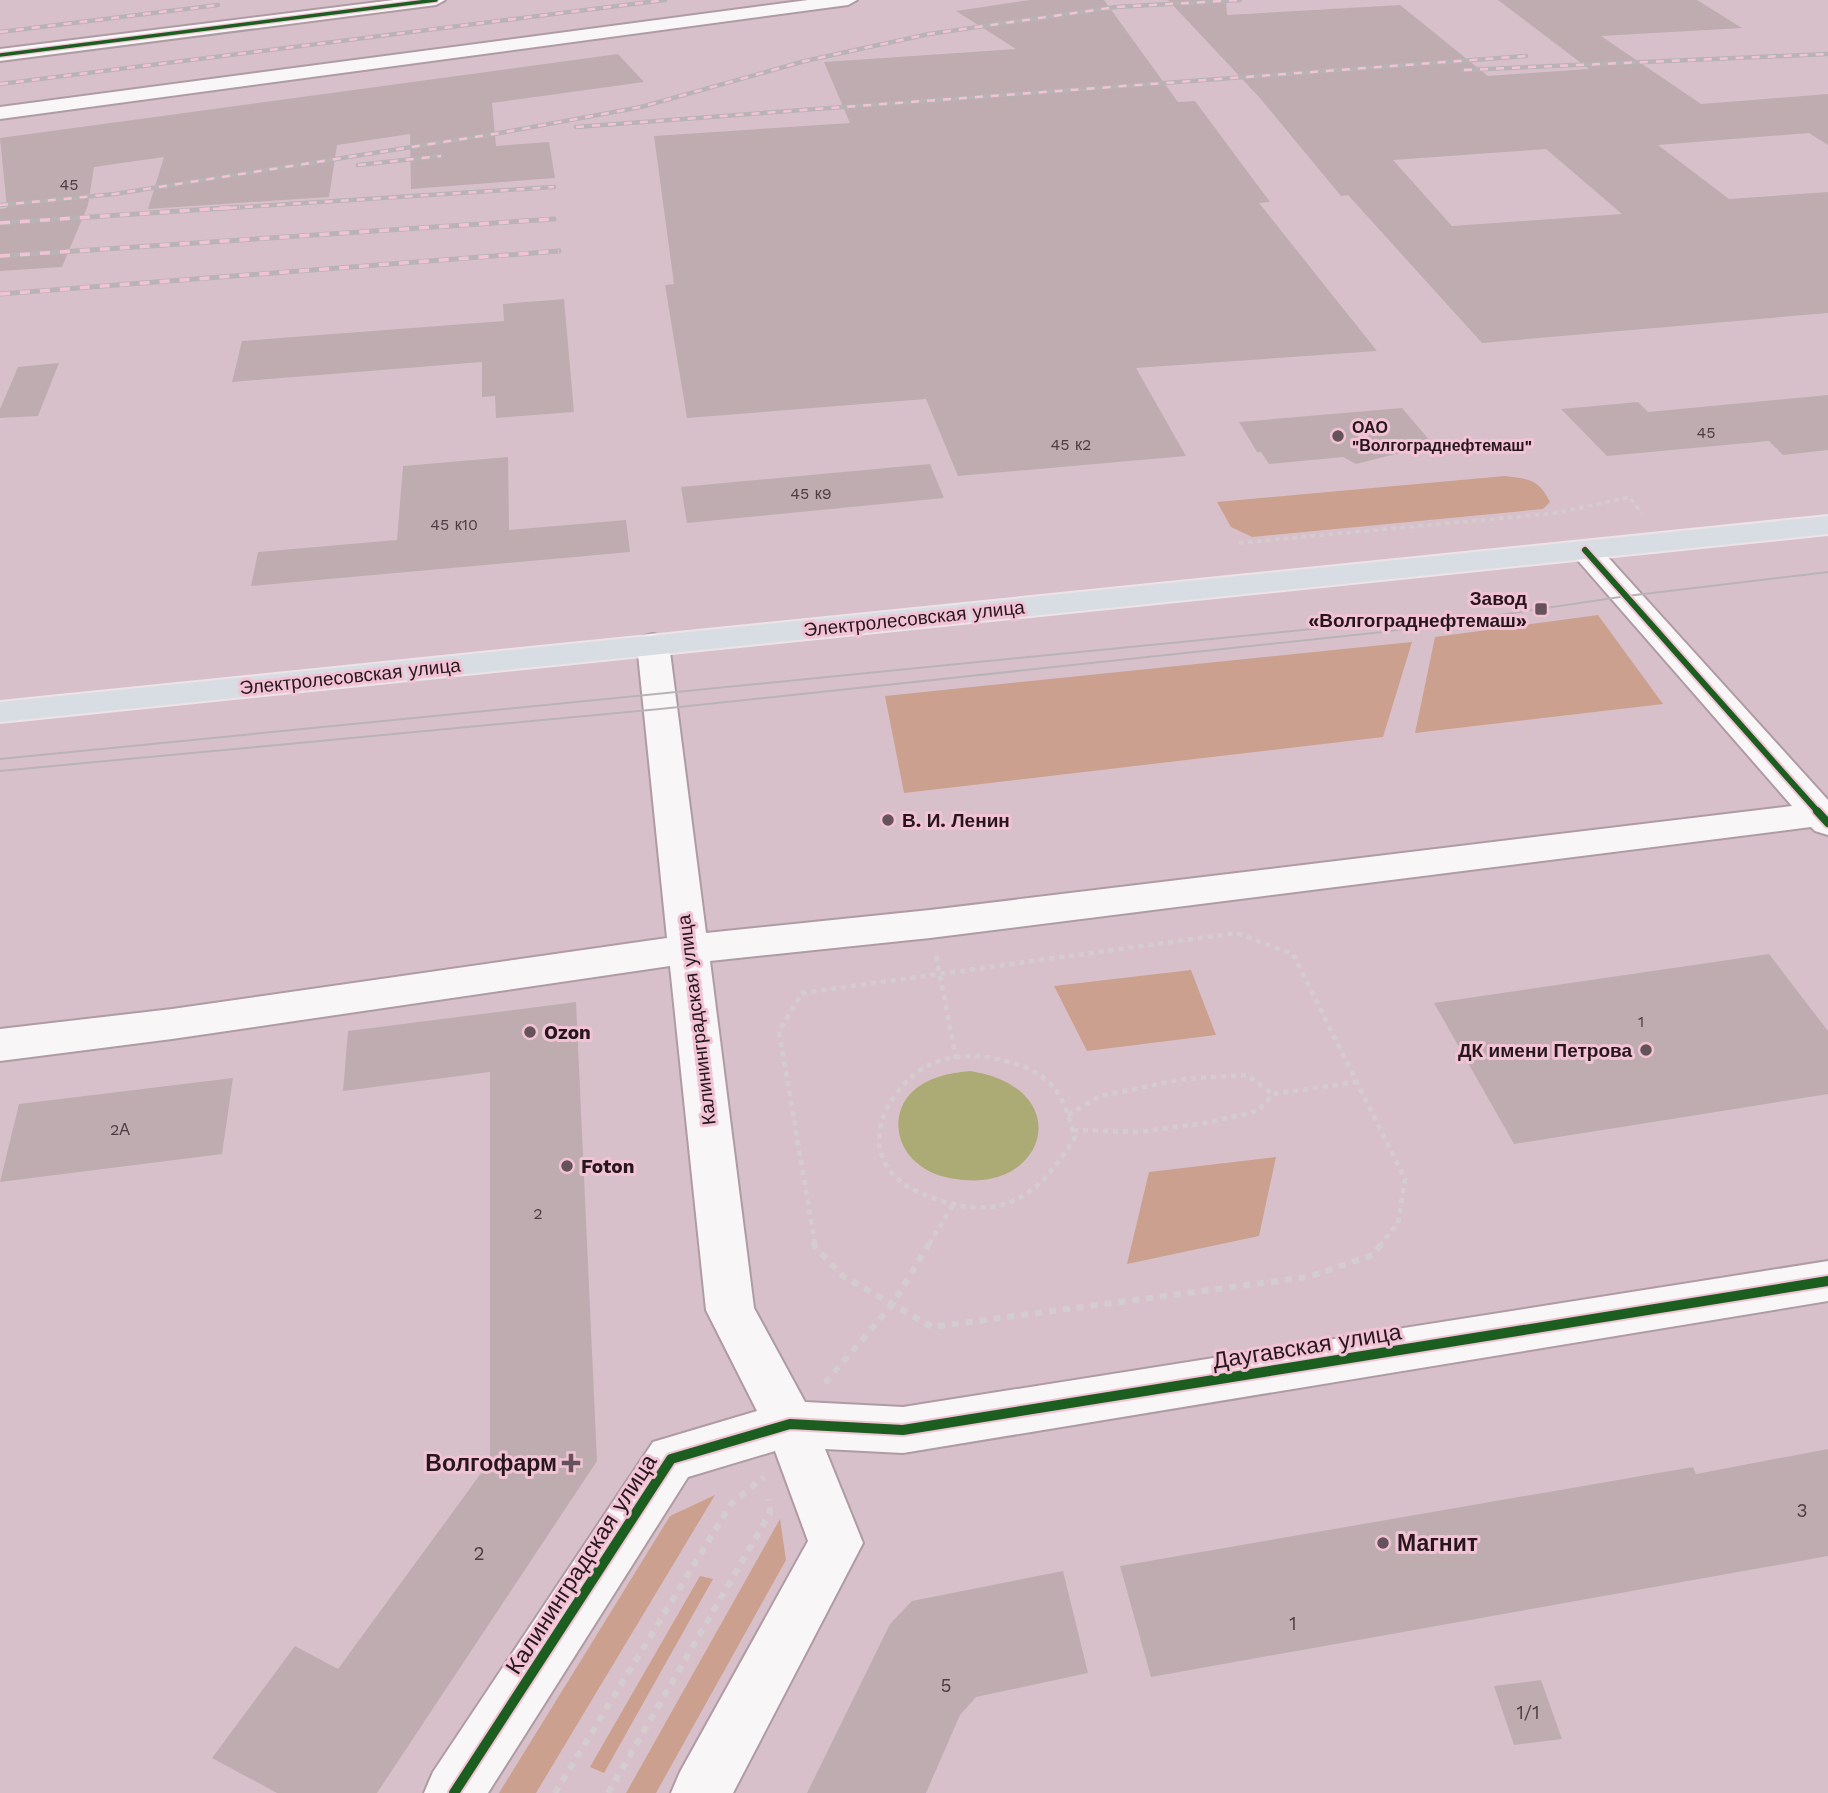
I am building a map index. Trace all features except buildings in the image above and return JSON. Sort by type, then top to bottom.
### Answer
[{"type":"main road","name":"Электролесовская улица","points":[[0,712],[1828,526]]},
{"type":"street","points":[[0,55],[436,0]]},
{"type":"street","points":[[0,113],[848,0]]},
{"type":"street","points":[[1586,550],[1826,817]]},
{"type":"street","name":"Калининградская улица","points":[[653,644],[730,1310],[790,1424],[836,1544],[701,1793]]},
{"type":"street","points":[[0,1045],[172,1024],[688,949],[930,924],[1826,817]]},
{"type":"street","name":"Даугавская улица","points":[[790,1424],[903,1430],[1828,1281]]},
{"type":"street","name":"Калининградская улица","points":[[454,1793],[671,1459],[790,1424]]},
{"type":"path","points":[[1239,543],[1557,513],[1630,497],[1663,542]]},
{"type":"path","points":[[930,924],[956,1058]]},
{"type":"path","points":[[1236,933],[1293,954],[1405,1179],[1398,1223],[1373,1255],[1308,1277],[932,1327],[844,1276],[815,1247],[779,1031],[802,993],[940,974],[1236,933]]},
{"type":"path","points":[[971,1054],[1003,1060],[1035,1071],[1063,1100],[1068,1115],[1075,1137],[1058,1167],[1023,1198],[980,1209],[953,1205],[913,1191],[891,1172],[878,1141],[886,1111],[903,1085],[930,1065],[971,1054]]},
{"type":"path","points":[[1068,1115],[1100,1096],[1182,1079],[1247,1075],[1273,1094]]},
{"type":"path","points":[[1073,1130],[1138,1132],[1204,1123],[1258,1111],[1273,1094],[1357,1082]]},
{"type":"path","points":[[768,1479],[790,1424],[892,1305],[953,1205]]},
{"type":"path","points":[[555,1793],[731,1504],[767,1474],[770,1513],[608,1793]]},
{"type":"shaded area","points":[[1505,476],[1533,482],[1542,489],[1550,502],[1543,509],[1252,537],[1231,527],[1217,502]]},
{"type":"shaded area","points":[[1598,615],[1663,704],[1415,733],[1435,637]]},
{"type":"shaded area","points":[[1412,642],[1383,737],[904,793],[885,696]]},
{"type":"shaded area","points":[[1191,970],[1216,1035],[1087,1051],[1054,986]]},
{"type":"shaded area","points":[[970,1071],[1004,1081],[1026,1097],[1037,1117],[1038,1137],[1029,1156],[1012,1171],[987,1179],[956,1179],[926,1169],[904,1148],[899,1130],[901,1110],[917,1088],[939,1077]]},
{"type":"shaded area","points":[[1276,1157],[1259,1236],[1127,1264],[1149,1172]]},
{"type":"shaded area","points":[[715,1495],[536,1793],[499,1793],[670,1516]]},
{"type":"shaded area","points":[[780,1519],[786,1560],[656,1793],[626,1793]]},
{"type":"shaded area","points":[[700,1576],[713,1579],[604,1773],[590,1767]]},
{"type":"tram line","points":[[0,771],[660,709],[1383,632],[1627,596],[1828,572]]},
{"type":"tram line","points":[[0,759],[1332,627]]},
{"type":"railway","points":[[0,84],[665,0]]},
{"type":"railway","points":[[0,205],[115,194],[500,133],[641,107],[805,61],[929,34],[1116,7],[1240,0]]},
{"type":"railway","points":[[0,32],[218,5]]},
{"type":"railway","points":[[1464,70],[1828,54]]},
{"type":"railway","points":[[576,127],[1526,56]]},
{"type":"railway","points":[[358,165],[441,156]]},
{"type":"railway","points":[[213,209],[554,187]]},
{"type":"railway","points":[[0,223],[240,207]]},
{"type":"railway","points":[[0,256],[554,219]]},
{"type":"railway","points":[[0,294],[559,251]]},
{"type":"cycle path","points":[[0,55],[436,0]]},
{"type":"cycle path","points":[[1585,550],[1828,823]]},
{"type":"cycle path","points":[[454,1793],[671,1459],[790,1424],[903,1430],[1828,1281]]},
{"type":"place","name":"ОАО \"Волгограднефтемаш\"","points":[[1338,436]]},
{"type":"place","name":"Завод «Волгограднефтемаш»","points":[[1541,609]]},
{"type":"place","name":"В. И. Ленин","points":[[888,820]]},
{"type":"place","name":"Ozon","points":[[530,1032]]},
{"type":"place","name":"ДК имени Петрова","points":[[1646,1050]]},
{"type":"place","name":"Foton","points":[[567,1166]]},
{"type":"place","name":"Волгофарм","points":[[571,1463]]},
{"type":"place","name":"Магнит","points":[[1383,1543]]}]
